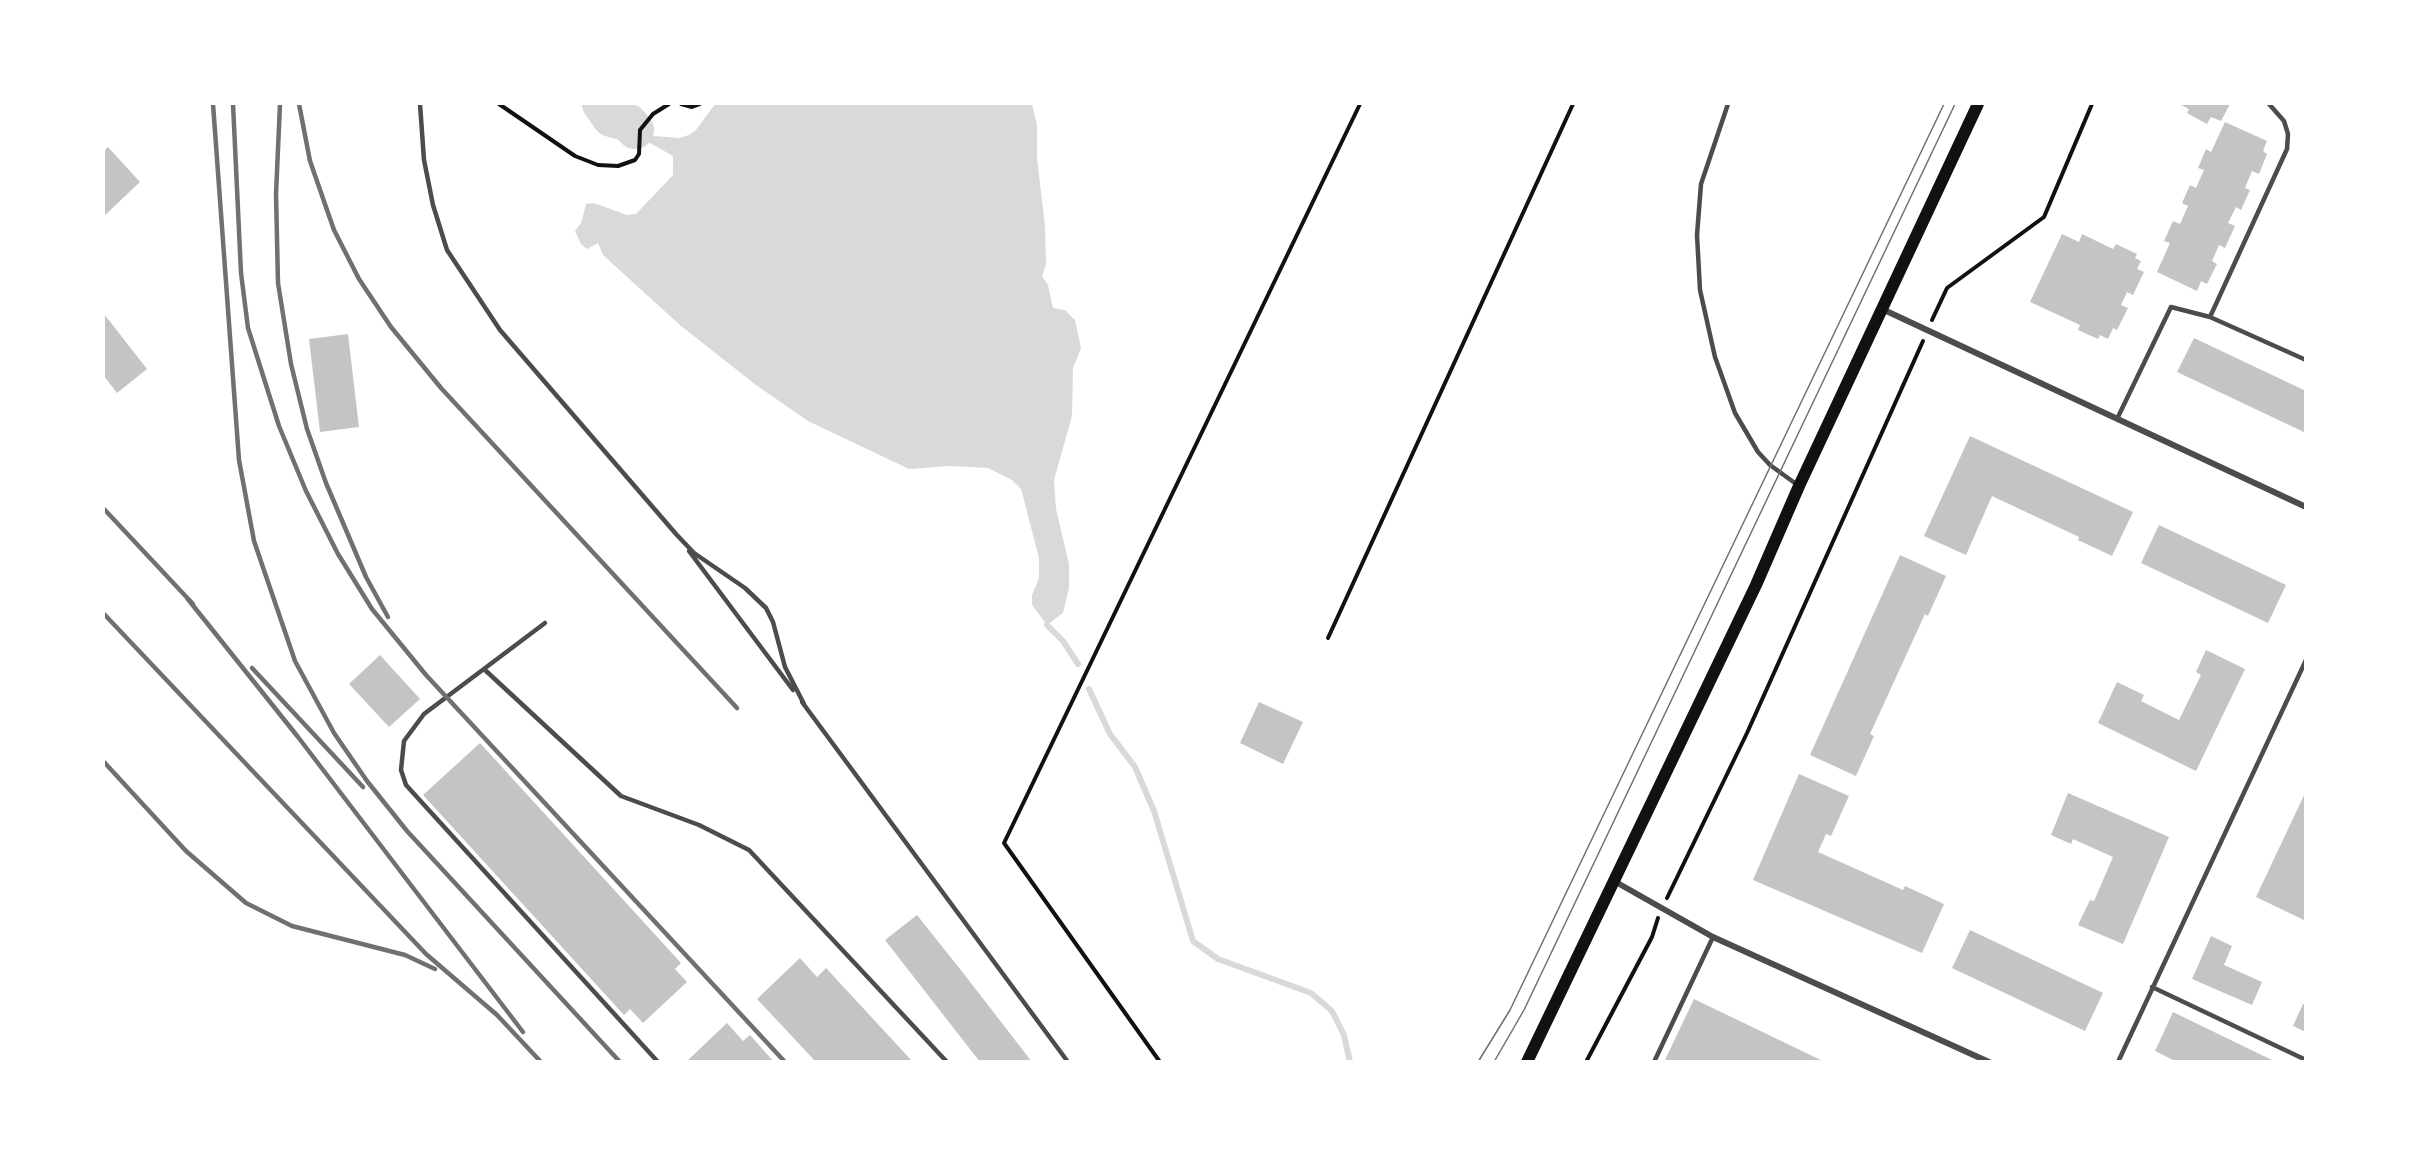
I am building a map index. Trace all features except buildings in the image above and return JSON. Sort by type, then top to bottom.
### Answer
[{"type":"main road","points":[[1527,1062],[1756,585],[1799,486],[1978,104]]},
{"type":"street","points":[[1882,309],[2306,507]]},
{"type":"street","points":[[1614,881],[1662,906],[1713,937],[1989,1062]]},
{"type":"lane","points":[[420,104],[424,160],[433,205],[447,250],[500,330],[676,534],[694,553],[745,588],[766,608],[773,622],[785,667],[804,704]]},
{"type":"lane","points":[[1728,104],[1701,184],[1697,235],[1700,290],[1715,357],[1736,413],[1758,452],[1770,465],[1799,486]]},
{"type":"lane","points":[[2210,317],[2287,149],[2288,134],[2284,121],[2269,104]]},
{"type":"lane","points":[[2117,419],[2170,307],[2210,317],[2306,360]]},
{"type":"lane","points":[[676,534],[1068,1062]]},
{"type":"lane","points":[[545,623],[485,670],[446,696],[411,729],[401,755],[406,784],[658,1062]]},
{"type":"lane","points":[[2118,1062],[2306,660]]},
{"type":"lane","points":[[485,670],[621,796],[699,825],[749,850],[947,1062]]},
{"type":"lane","points":[[1654,1062],[1713,937]]},
{"type":"lane","points":[[2152,987],[2306,1060]]},
{"type":"path","points":[[499,104],[575,156],[598,165],[618,166],[635,160],[639,154],[640,130],[645,121],[669,104]]},
{"type":"path","points":[[681,104],[692,107],[700,104]]},
{"type":"path","points":[[1160,1062],[1004,843],[1360,104]]},
{"type":"path","points":[[1328,638],[1573,104]]},
{"type":"path","points":[[1586,1062],[1652,937],[1662,906],[1689,858],[1747,734],[1911,373],[1947,288],[2044,217],[2092,104]]},
{"type":"shaded area","points":[[715,104],[1032,104],[1037,125],[1037,158],[1045,226],[1046,264],[1042,276],[1048,285],[1053,308],[1065,310],[1075,320],[1081,348],[1073,368],[1072,416],[1054,480],[1056,509],[1069,564],[1069,588],[1063,613],[1047,625],[1032,605],[1032,595],[1039,578],[1039,558],[1021,489],[1012,480],[988,468],[950,466],[909,469],[808,421],[756,385],[681,326],[603,255],[598,243],[587,249],[581,244],[575,231],[581,223],[586,204],[594,203],[627,215],[636,214],[673,175],[673,156],[650,143],[642,135],[679,138],[689,135],[696,130]]},
{"type":"waterway","points":[[601,104],[611,118],[629,123],[635,130]]},
{"type":"waterway","points":[[1047,625],[1063,641],[1078,664]]},
{"type":"waterway","points":[[1089,689],[1110,734],[1135,767],[1154,811],[1193,941],[1218,959],[1311,993],[1332,1011],[1344,1035],[1350,1062]]},
{"type":"tram line","points":[[1478,1062],[1510,1010],[1944,104]]},
{"type":"tram line","points":[[1494,1062],[1524,1010],[1955,104]]},
{"type":"railway","points":[[213,104],[239,460],[254,541],[295,661],[334,733],[367,781],[407,831],[620,1062]]},
{"type":"railway","points":[[233,104],[241,273],[248,328],[279,426],[306,491],[338,554],[372,609],[426,675],[785,1062]]},
{"type":"railway","points":[[280,104],[276,194],[278,283],[291,364],[307,429],[326,483],[366,577],[388,617]]},
{"type":"railway","points":[[299,104],[310,161],[334,230],[359,279],[391,327],[441,388],[737,708]]},
{"type":"railway","points":[[104,509],[193,604]]},
{"type":"railway","points":[[187,598],[298,737],[523,1032]]},
{"type":"railway","points":[[104,614],[426,954],[497,1015],[541,1062]]},
{"type":"railway","points":[[252,668],[363,787]]},
{"type":"railway","points":[[104,762],[186,851],[246,903],[292,926],[405,955],[435,969]]}]
